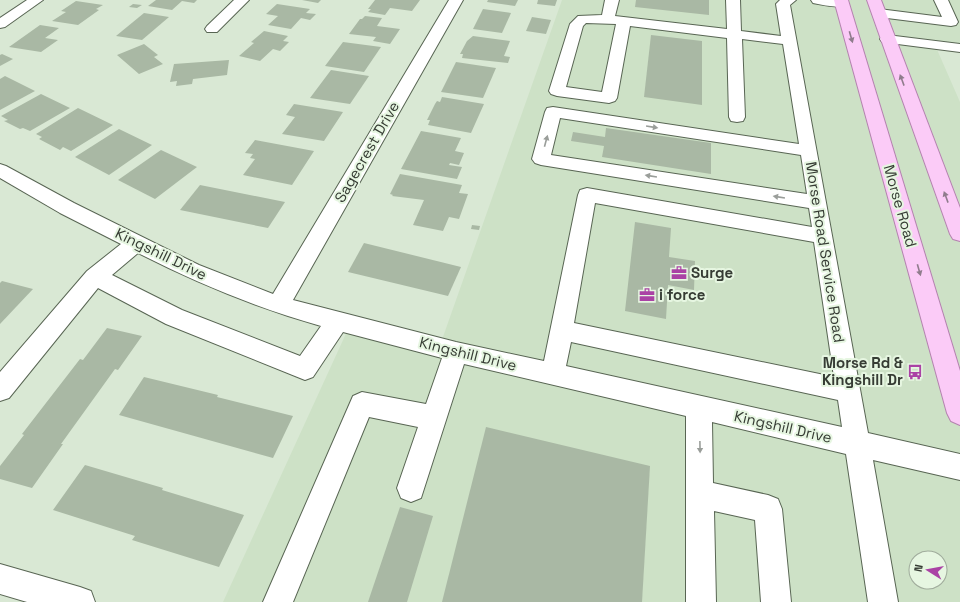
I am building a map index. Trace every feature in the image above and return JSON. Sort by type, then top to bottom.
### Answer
[{"type":"main road","name":"Morse Road","points":[[841,2],[960,413]]},
{"type":"main road","points":[[877,6],[887,39],[960,234]]},
{"type":"street","points":[[0,24],[36,0]]},
{"type":"street","points":[[212,29],[242,0]]},
{"type":"street","name":"Sagecrest Drive","points":[[278,305],[456,0]]},
{"type":"street","points":[[608,19],[612,0]]},
{"type":"street","points":[[733,0],[737,118]]},
{"type":"street","name":"Morse Road Service Road","points":[[789,0],[783,4],[818,203],[883,602]]},
{"type":"street","points":[[818,0],[841,2]]},
{"type":"street","points":[[941,0],[955,25]]},
{"type":"street","points":[[877,6],[955,25]]},
{"type":"street","points":[[624,21],[610,98],[557,91],[577,24],[583,19],[608,19],[790,41]]},
{"type":"street","points":[[887,39],[960,48]]},
{"type":"street","points":[[808,151],[553,112],[541,159],[818,203]]},
{"type":"street","name":"Kingshill Drive","points":[[0,170],[67,208],[192,271],[278,305],[456,352],[960,467]]},
{"type":"street","points":[[553,374],[587,196],[823,236]]},
{"type":"street","points":[[0,390],[95,277],[137,243]]},
{"type":"street","points":[[95,277],[174,317],[305,369],[337,321]]},
{"type":"street","points":[[561,330],[848,392]]},
{"type":"street","points":[[411,488],[456,352]]},
{"type":"street","points":[[278,602],[362,404],[434,418]]},
{"type":"street","points":[[699,408],[701,602]]},
{"type":"street","points":[[701,494],[768,509],[776,602]]},
{"type":"street","points":[[0,579],[80,602]]},
{"type":"shaded area","points":[[562,0],[960,0],[960,48],[935,45],[960,102],[960,602],[223,602],[349,327],[438,351]]},
{"type":"building","points":[[156,0],[197,0],[194,3],[182,1],[172,10],[148,6]]},
{"type":"building","points":[[302,0],[321,0],[318,3]]},
{"type":"building","points":[[375,0],[420,0],[412,11],[390,8],[385,15],[368,12],[371,9],[368,9]]},
{"type":"building","points":[[488,0],[518,0],[515,6],[487,2]]},
{"type":"building","points":[[538,0],[557,0],[555,6],[537,4]]},
{"type":"building","points":[[636,0],[709,0],[709,15],[635,7]]},
{"type":"building","points":[[76,1],[103,5],[96,9],[99,10],[78,25],[52,21],[66,12],[61,11]]},
{"type":"building","points":[[133,4],[142,5],[137,8],[129,7]]},
{"type":"building","points":[[277,4],[310,9],[306,13],[316,14],[310,20],[301,18],[291,29],[268,25],[278,16],[266,14]]},
{"type":"building","points":[[483,9],[511,13],[502,33],[473,29]]},
{"type":"building","points":[[144,13],[169,17],[142,40],[116,36]]},
{"type":"building","points":[[365,16],[382,18],[377,26],[400,29],[390,44],[373,41],[376,37],[349,34],[360,19]]},
{"type":"building","points":[[532,17],[551,20],[546,34],[526,31]]},
{"type":"building","points":[[40,25],[59,28],[45,38],[58,40],[41,52],[9,47]]},
{"type":"building","points":[[264,31],[288,36],[283,41],[289,42],[280,51],[273,49],[260,61],[239,56],[254,43],[251,42]]},
{"type":"building","points":[[651,35],[702,41],[702,105],[644,97]]},
{"type":"building","points":[[473,36],[510,41],[504,56],[510,57],[508,63],[462,58],[463,54],[460,54],[467,41]]},
{"type":"building","points":[[343,42],[381,47],[364,72],[325,66]]},
{"type":"building","points":[[144,44],[158,55],[154,57],[163,64],[139,74],[117,55]]},
{"type":"building","points":[[2,54],[13,59],[0,66],[0,55]]},
{"type":"building","points":[[229,60],[227,75],[193,79],[192,84],[176,86],[177,81],[170,82],[174,64]]},
{"type":"building","points":[[456,62],[496,68],[483,98],[441,92]]},
{"type":"building","points":[[331,70],[369,76],[350,104],[310,98]]},
{"type":"building","points":[[5,76],[35,91],[0,110],[0,79]]},
{"type":"building","points":[[41,94],[70,108],[30,131],[23,128],[20,129],[4,121],[8,120],[1,116]]},
{"type":"building","points":[[442,97],[484,104],[471,133],[428,125],[430,120],[427,120],[435,104],[437,101],[440,102]]},
{"type":"building","points":[[294,104],[343,112],[324,141],[282,134],[295,117],[286,115]]},
{"type":"building","points":[[78,108],[113,125],[71,151],[63,147],[60,150],[39,139],[42,137],[36,134]]},
{"type":"building","points":[[606,128],[711,143],[711,174],[602,157],[604,146],[571,141],[573,132],[605,137]]},
{"type":"building","points":[[119,129],[152,145],[109,175],[75,157]]},
{"type":"building","points":[[421,131],[461,138],[455,151],[464,153],[459,165],[450,163],[449,165],[462,167],[457,179],[401,169]]},
{"type":"building","points":[[255,140],[314,151],[292,185],[243,175],[255,159],[250,158],[253,154],[245,153]]},
{"type":"building","points":[[161,150],[197,167],[155,199],[118,180]]},
{"type":"building","points":[[400,174],[462,185],[459,193],[468,194],[459,219],[449,217],[443,231],[413,225],[424,200],[392,196],[393,195],[390,194]]},
{"type":"building","points":[[200,185],[285,202],[268,228],[180,210]]},
{"type":"building","points":[[635,222],[671,228],[669,257],[695,261],[694,290],[668,285],[666,319],[625,311]]},
{"type":"building","points":[[472,225],[480,226],[479,230],[471,229]]},
{"type":"building","points":[[364,243],[461,267],[448,296],[348,272]]},
{"type":"building","points":[[2,281],[33,289],[0,324],[0,283]]},
{"type":"building","points":[[107,328],[142,336],[118,370],[115,369],[61,444],[63,444],[32,488],[0,479],[0,466],[24,435],[22,434],[80,359],[83,360]]},
{"type":"building","points":[[144,377],[218,395],[217,397],[293,416],[273,458],[119,415]]},
{"type":"building","points":[[486,427],[650,466],[642,602],[442,602]]},
{"type":"building","points":[[85,465],[163,488],[162,490],[244,515],[219,567],[132,540],[135,536],[53,510]]},
{"type":"building","points":[[400,507],[433,516],[407,602],[368,602]]},
{"type":"place","name":"Surge","points":[[679,273]]},
{"type":"place","name":"i force","points":[[647,295]]},
{"type":"place","name":"Morse Rd & Kingshill Dr","points":[[915,372]]}]
